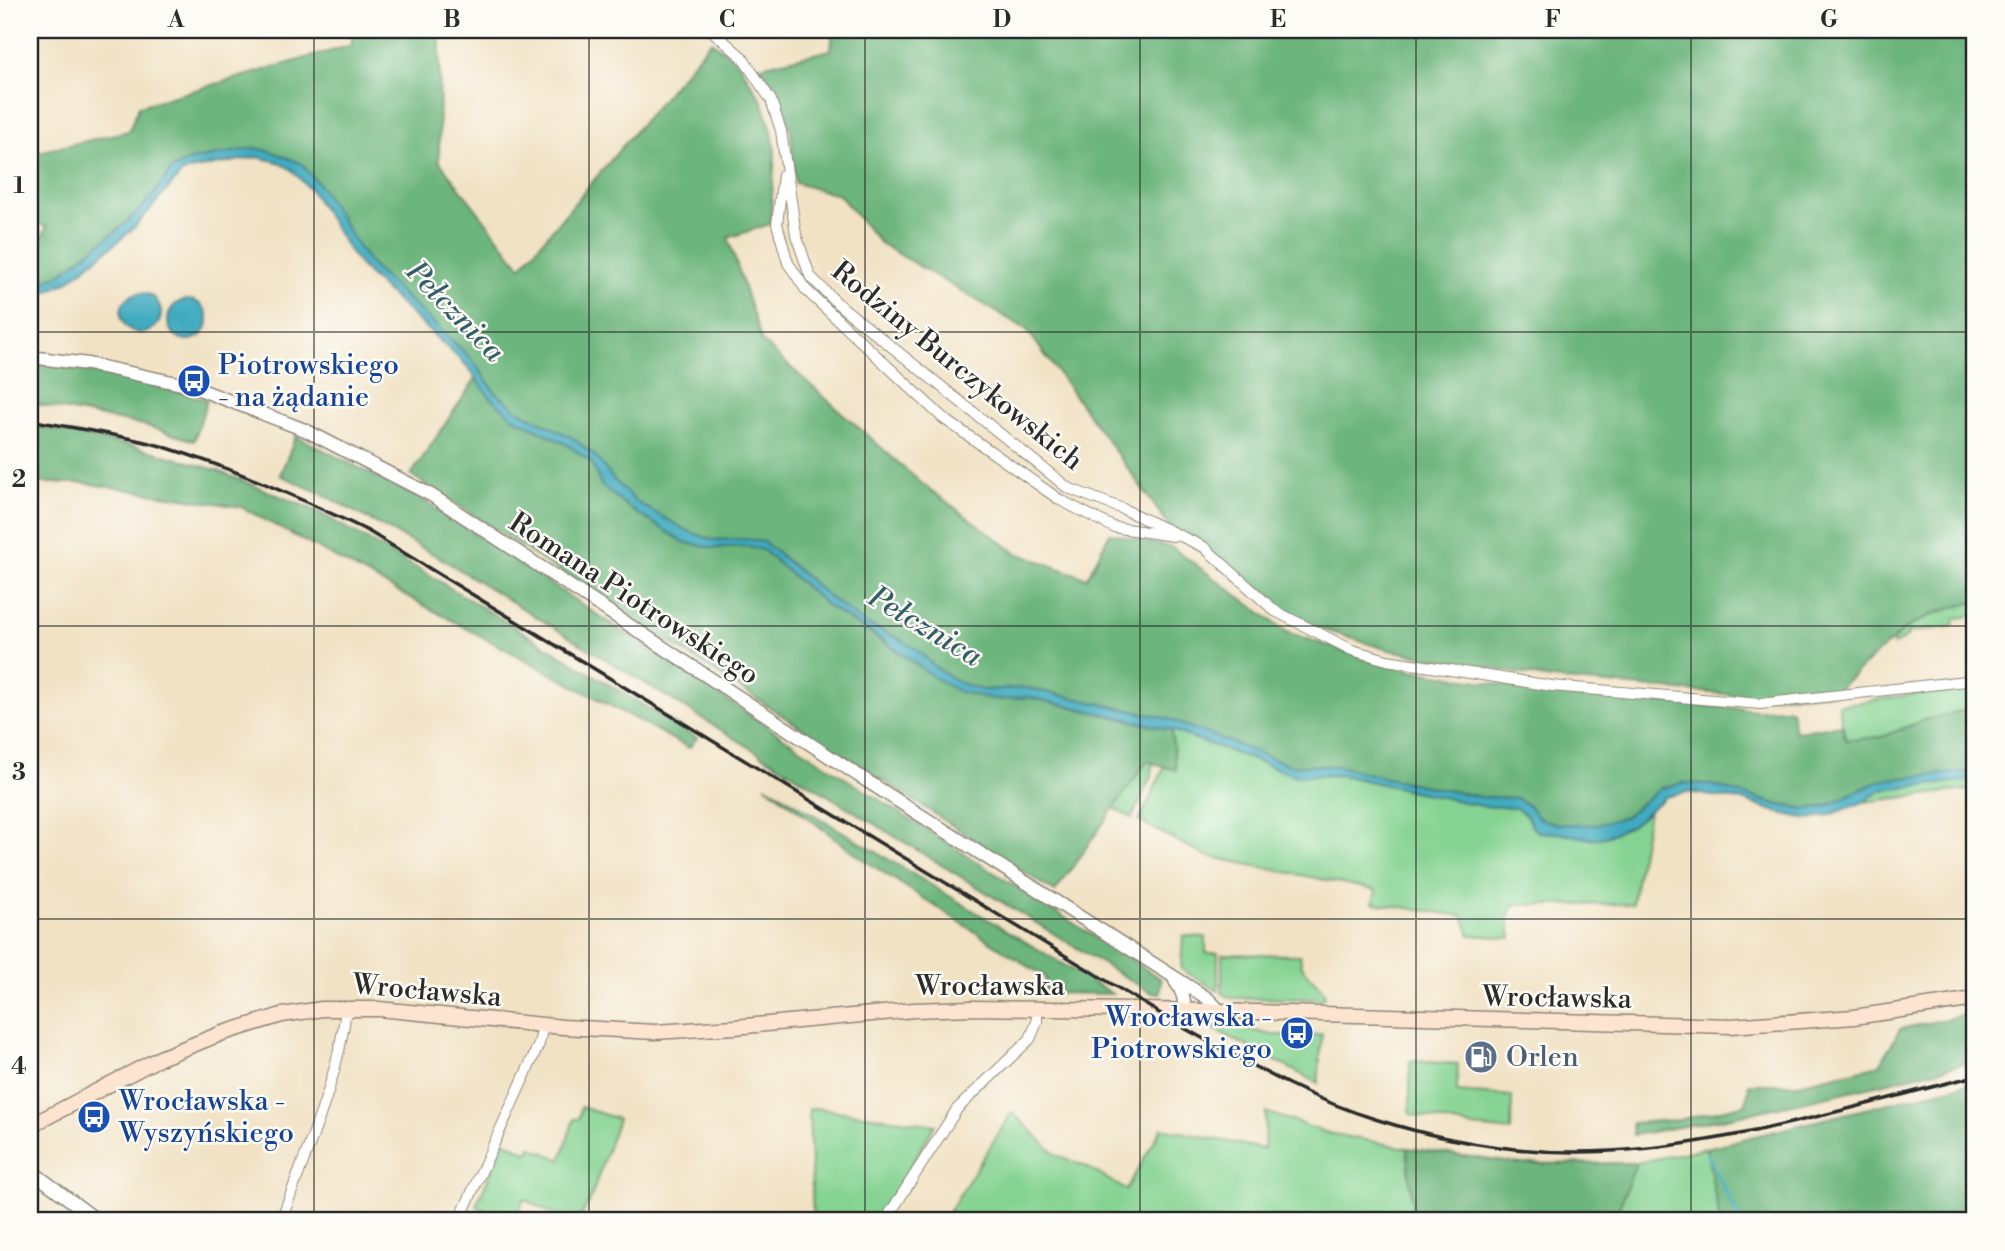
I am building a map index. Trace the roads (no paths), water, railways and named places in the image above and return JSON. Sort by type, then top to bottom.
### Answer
[{"type":"main road","name":"Wrocławska","points":[[30,1126],[160,1058],[220,1034],[282,1015],[346,1008],[613,1031],[673,1032],[914,1010],[1037,1008],[1731,1026],[1854,1017],[1975,999]]},
{"type":"street","name":"Rodziny Burczykowskich","points":[[711,30],[742,57],[771,100],[781,131],[796,235],[810,276],[837,303],[1068,488],[1123,509],[1203,547],[1220,559],[1275,611],[1352,650],[1387,660],[1552,687],[1760,704],[1975,680]]},
{"type":"street","name":"Rodziny Burczykowskich","points":[[784,160],[777,224],[788,263],[806,290],[943,418],[1060,500],[1114,527],[1184,538]]},
{"type":"street","name":"Romana Piotrowskiego","points":[[30,357],[88,364],[191,386],[305,430],[431,495],[856,774],[1207,998],[1220,1012]]},
{"type":"street","points":[[1170,975],[1181,988],[1185,1011]]},
{"type":"street","points":[[281,1221],[335,1070],[346,1008]]},
{"type":"street","points":[[884,1221],[957,1109],[1030,1039],[1037,1022],[1037,1008]]},
{"type":"street","points":[[459,1221],[539,1044],[544,1025]]},
{"type":"street","points":[[30,1170],[98,1221]]},
{"type":"water","points":[[254,148],[301,163],[319,184],[374,268],[470,357],[495,392],[517,410],[573,438],[596,457],[636,502],[688,531],[712,540],[746,539],[764,542],[866,624],[916,649],[939,670],[960,683],[981,690],[1028,688],[1166,718],[1290,765],[1339,766],[1480,797],[1517,798],[1539,818],[1557,824],[1597,825],[1626,816],[1661,788],[1684,783],[1708,784],[1779,805],[1807,809],[1826,806],[1881,780],[1975,771],[1975,780],[1882,790],[1863,802],[1830,815],[1808,819],[1779,813],[1745,801],[1687,792],[1665,797],[1631,826],[1605,837],[1592,839],[1538,832],[1532,827],[1527,816],[1516,808],[1482,806],[1341,775],[1297,776],[1171,730],[1131,720],[1028,697],[999,700],[960,692],[933,677],[892,646],[829,607],[763,550],[746,546],[713,548],[686,543],[635,512],[602,486],[591,462],[568,445],[514,418],[490,397],[466,365],[369,275],[353,257],[312,192],[292,170],[278,162],[257,157],[189,170],[180,175],[133,229],[66,283],[46,292],[30,293],[30,283],[59,275],[126,223],[152,197],[172,169],[191,160]]},
{"type":"water","points":[[141,293],[149,294],[155,299],[160,305],[160,321],[155,327],[149,332],[141,333],[133,332],[127,327],[122,321],[121,313],[122,305],[127,299],[133,294]]},
{"type":"water","points":[[188,300],[196,301],[202,306],[207,312],[207,328],[202,334],[196,339],[188,340],[180,339],[174,334],[169,328],[168,320],[169,312],[174,306],[180,301]]},
{"type":"waterway","points":[[1707,1154],[1741,1221]]},
{"type":"railway","points":[[30,420],[161,446],[266,484],[368,531],[1184,1028],[1301,1090],[1375,1119],[1432,1135],[1492,1146],[1551,1151],[1611,1151],[1702,1141],[1748,1132],[1975,1076]]},
{"type":"place","name":"Piotrowskiego - na żądanie","points":[[194,381]]},
{"type":"place","name":"Wrocławska - Piotrowskiego","points":[[1297,1033]]},
{"type":"place","name":"Orlen","points":[[1481,1057]]},
{"type":"place","name":"Wrocławska - Wyszyńskiego","points":[[94,1117]]},
{"type":"water label","name":"Pełcznica","points":[[455,312]]},
{"type":"water label","name":"Pełcznica","points":[[925,627]]}]
